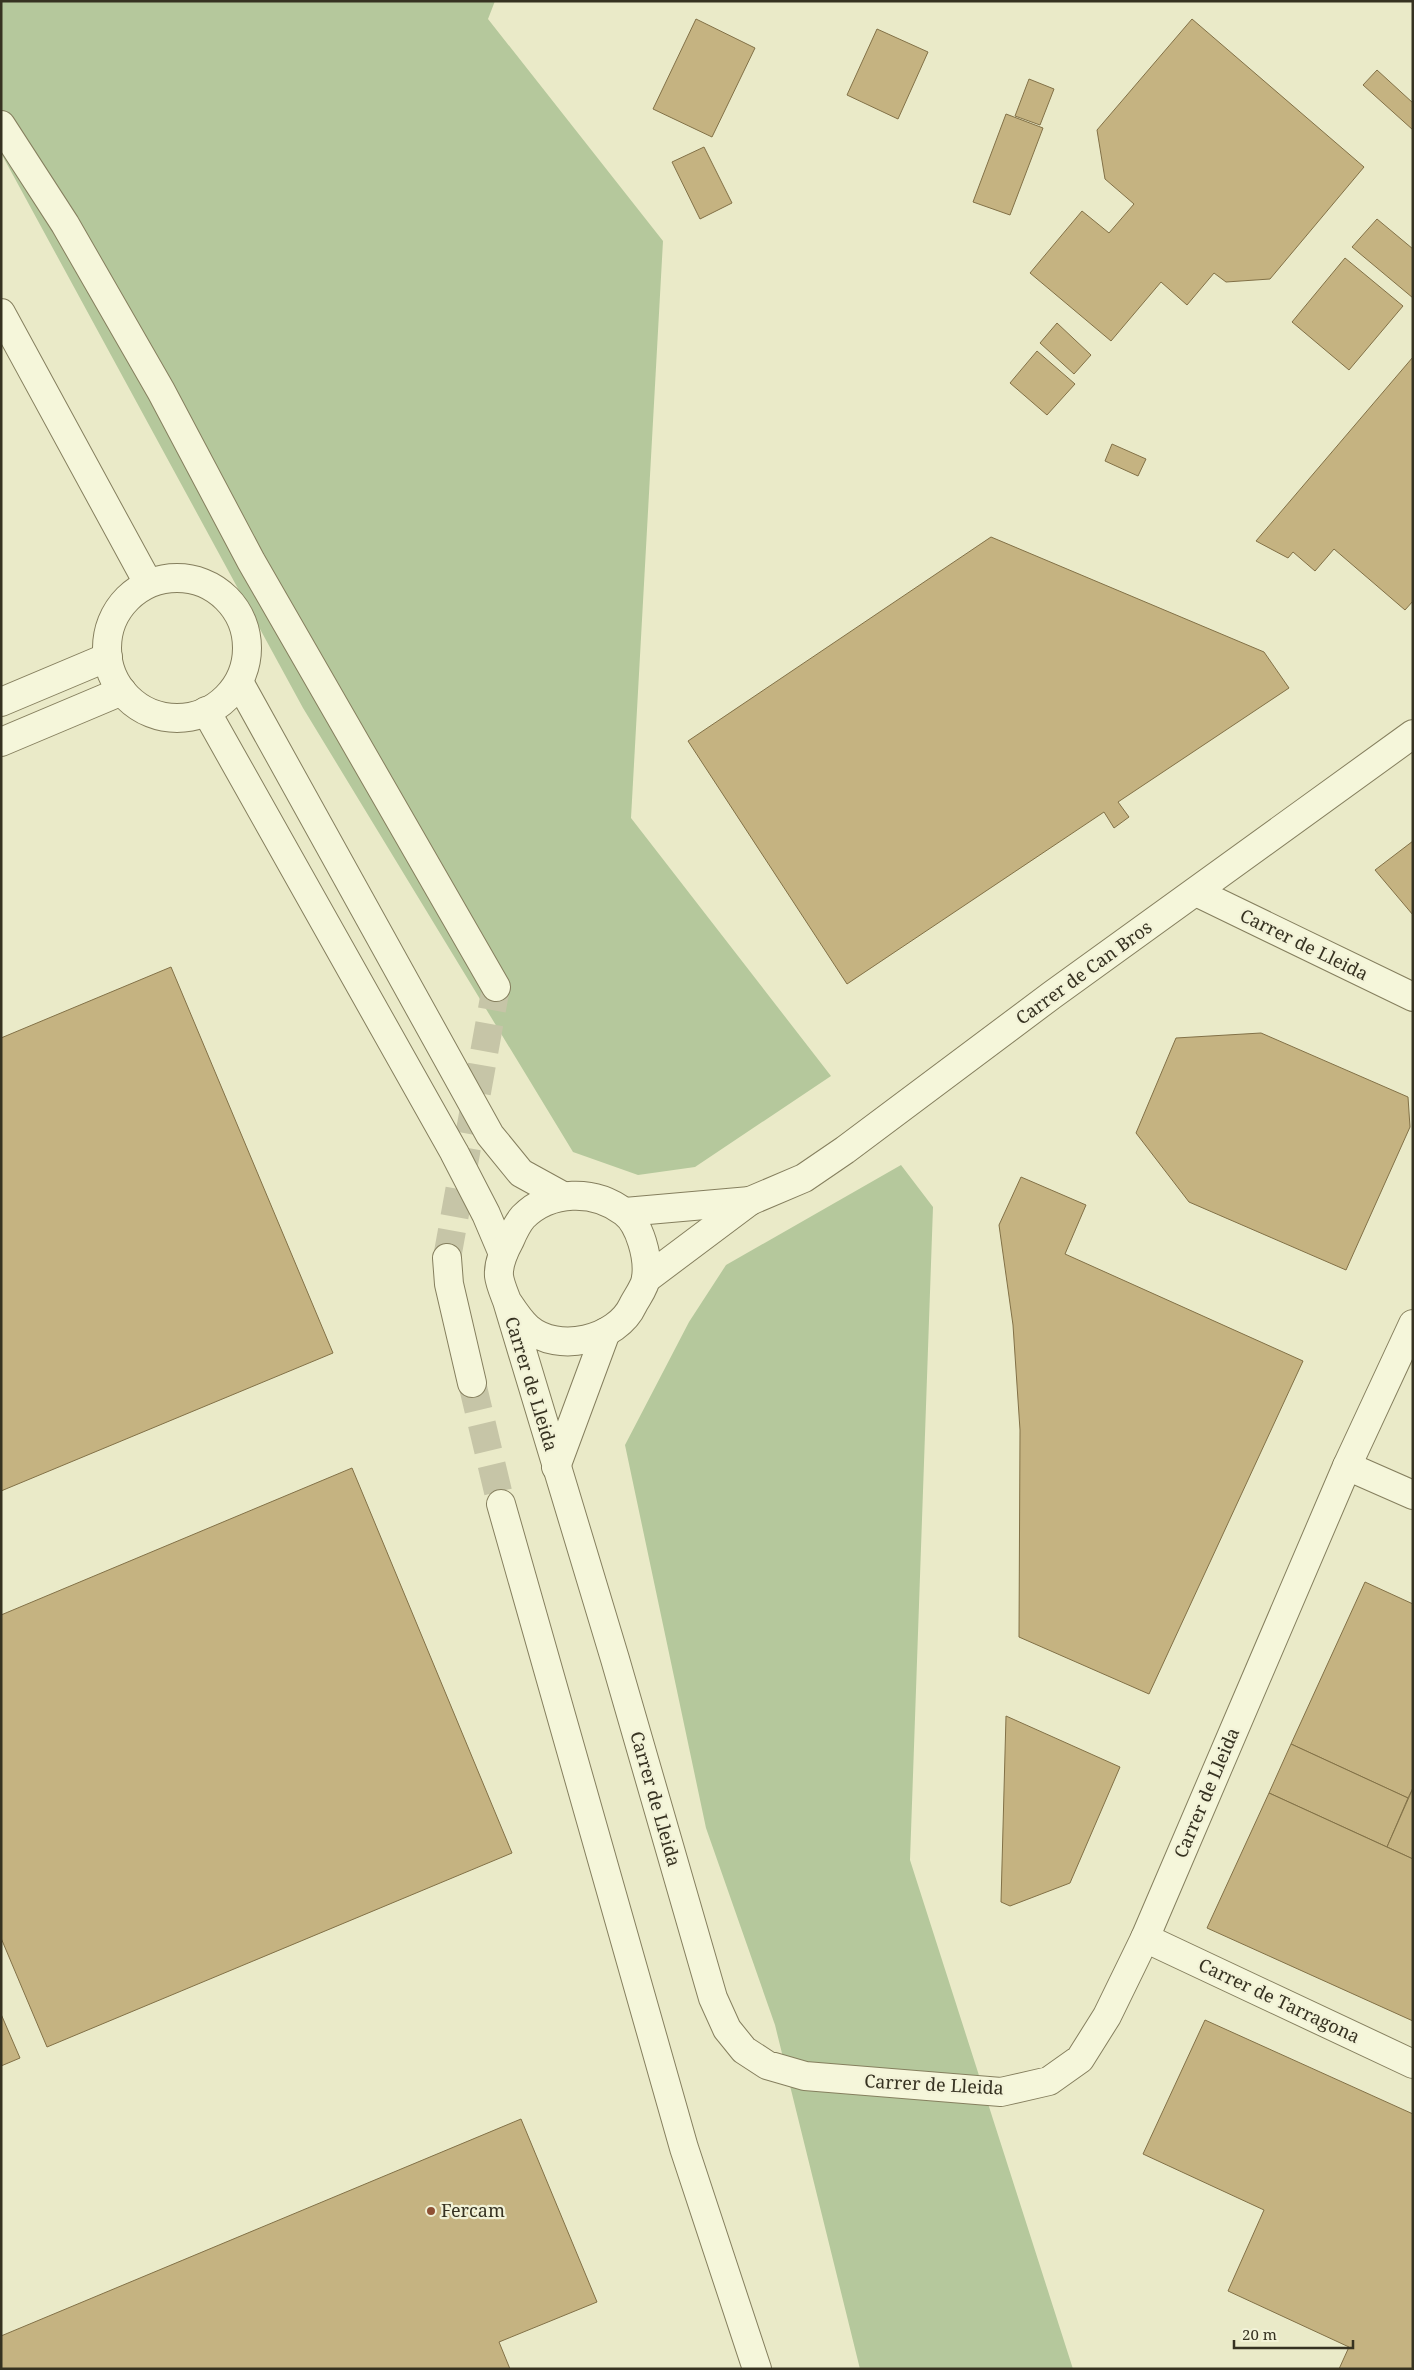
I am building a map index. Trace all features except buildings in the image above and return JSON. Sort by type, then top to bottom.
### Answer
[{"type":"street","points":[[1,124],[65,224],[118,316],[161,391],[251,561],[496,987]]},
{"type":"street","points":[[1,313],[148,584]]},
{"type":"street","points":[[166,578],[186,578],[206,584],[223,596],[237,612],[245,631],[246,652],[239,682],[218,704],[206,711],[180,718],[159,716],[138,707],[122,691],[111,671],[108,657],[110,626],[118,609],[131,594],[148,584],[166,578]]},
{"type":"street","points":[[1,702],[108,657]]},
{"type":"street","points":[[239,682],[490,1135],[521,1173],[560,1195],[582,1196],[603,1201],[625,1212],[638,1233],[644,1247],[646,1279],[629,1313],[606,1332],[581,1342],[554,1340],[529,1329],[506,1302],[499,1275],[503,1254],[523,1217],[541,1204],[560,1195]]},
{"type":"street","points":[[1,742],[122,691]]},
{"type":"street","points":[[206,711],[454,1152],[486,1214],[503,1254]]},
{"type":"street","name":"Carrer de Can Bros","points":[[646,1279],[750,1201],[804,1178],[1052,995],[1413,734]]},
{"type":"street","name":"Carrer de Lleida","points":[[1196,892],[1413,997]]},
{"type":"street","name":"Carrer de Can Bros","points":[[625,1212],[750,1201]]},
{"type":"street","points":[[446,1258],[449,1284],[472,1383]]},
{"type":"street","name":"Carrer de Lleida","points":[[506,1302],[618,1668],[714,1998],[727,2029],[744,2050],[767,2065],[805,2076],[1001,2092],[1049,2081],[1080,2059],[1107,2016],[1145,1938],[1348,1466],[1413,1324]]},
{"type":"street","name":"Carrer de Lleida","points":[[556,1467],[606,1332]]},
{"type":"street","points":[[1348,1466],[1413,1495]]},
{"type":"street","points":[[500,1504],[684,2148],[756,2369]]},
{"type":"street","name":"Carrer de Tarragona","points":[[1145,1938],[1413,2064]]},
{"type":"green space","points":[[1,1],[495,1],[488,19],[663,241],[631,818],[831,1076],[695,1167],[638,1175],[573,1152],[303,708],[1,153]]},
{"type":"green space","points":[[901,1165],[933,1207],[910,1860],[1073,2369],[860,2369],[775,2025],[706,1828],[625,1445],[689,1322],[726,1265]]},
{"type":"tunnel","points":[[447,1258],[496,987]]},
{"type":"tunnel","points":[[472,1383],[501,1504]]},
{"type":"place","name":"Fercam","points":[[431,2211]]}]
